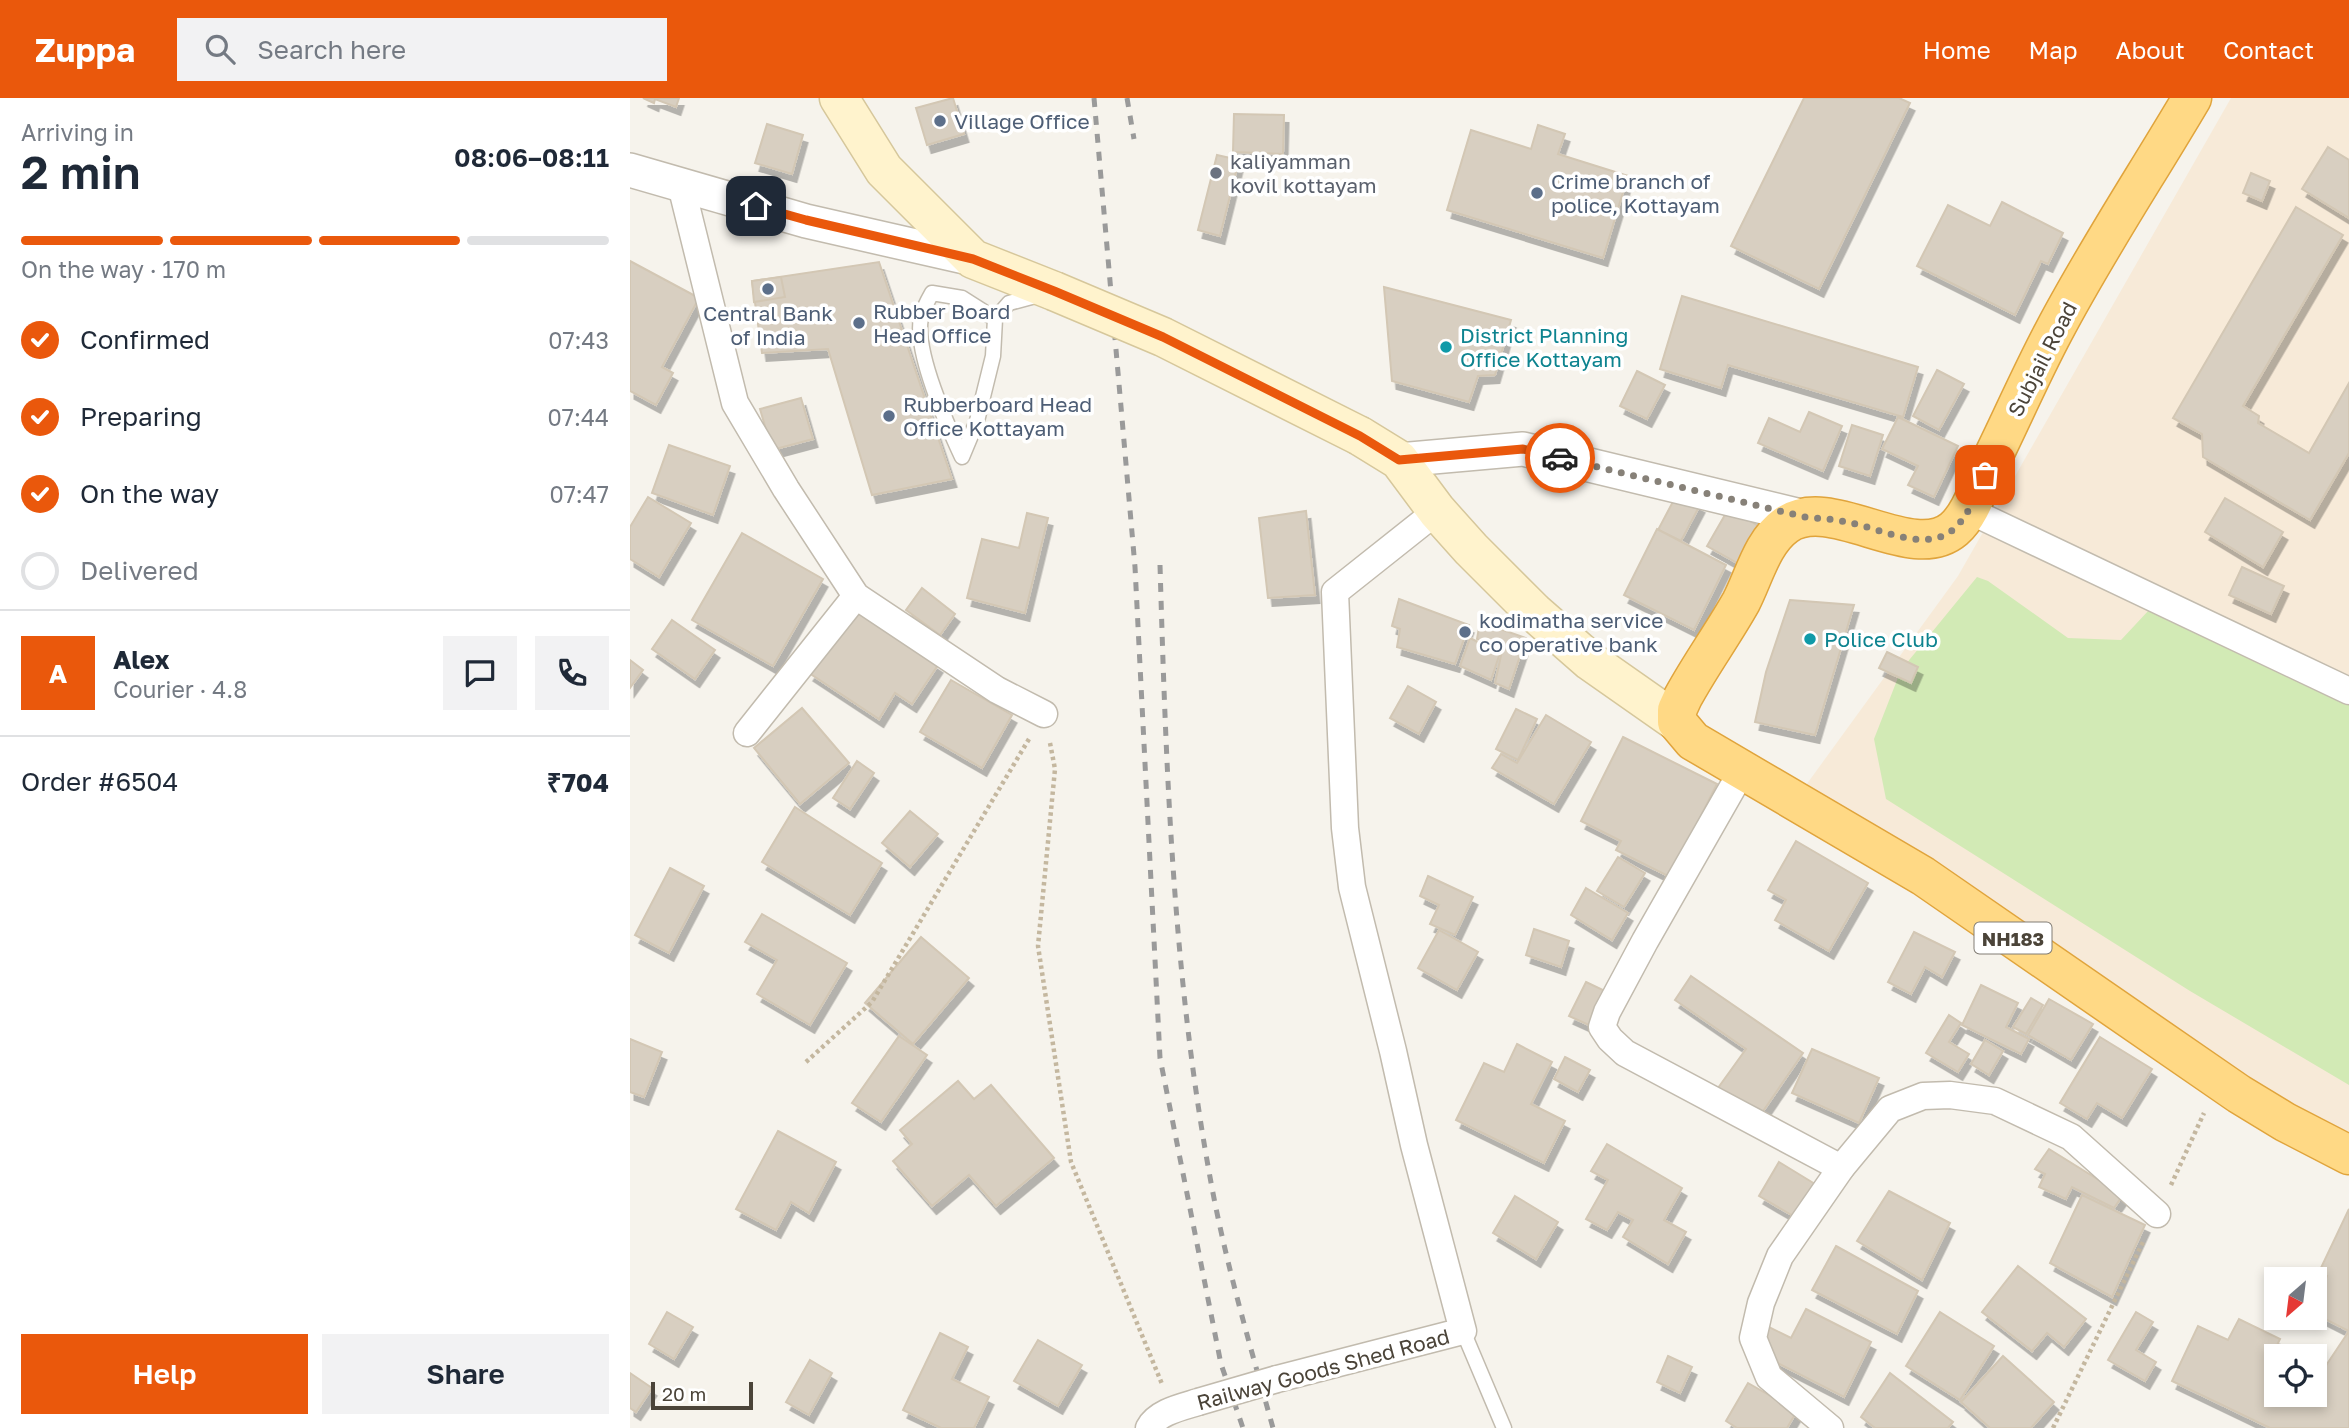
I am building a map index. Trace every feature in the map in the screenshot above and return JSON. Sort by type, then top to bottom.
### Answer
[{"type":"highway","name":"Subjail Road","points":[[1677,722],[1677,710],[1683,697],[1741,602],[1773,535],[1788,523],[1809,518],[1851,523],[1916,540],[1940,538],[1956,528],[1968,510],[2021,394],[2055,329],[2192,98]]},
{"type":"highway","name":"NH183","points":[[1677,722],[1693,741],[1923,876],[2219,1081],[2285,1122],[2349,1155]]},
{"type":"main road","points":[[839,98],[884,170],[973,259],[1163,337],[1360,436],[1399,460],[1437,511],[1534,612],[1590,661],[1677,722]]},
{"type":"street","points":[[630,170],[806,220],[973,259]]},
{"type":"street","points":[[681,185],[735,403],[786,489],[856,596],[997,690],[1044,714]]},
{"type":"street","points":[[1399,460],[1523,449],[1809,518]]},
{"type":"street","points":[[1968,510],[2349,691]]},
{"type":"street","points":[[1437,511],[1335,592],[1345,828],[1352,887],[1414,1145],[1463,1331]]},
{"type":"street","points":[[747,733],[856,596]]},
{"type":"street","points":[[1742,771],[1645,941],[1607,1012],[1602,1027],[1625,1053],[1841,1168]]},
{"type":"street","points":[[1830,1428],[1769,1377],[1753,1338],[1761,1303],[1780,1256],[1841,1168],[1890,1110],[1923,1096],[1950,1095],[1995,1101],[2071,1137],[2157,1213]]},
{"type":"street","name":"Railway Goods Shed Road","points":[[1149,1428],[1151,1423],[1172,1410],[1463,1331]]},
{"type":"lane","points":[[995,319],[962,298],[932,293],[920,318],[923,349],[940,411],[962,457],[978,421],[990,369],[995,319],[1009,303],[1054,291]]},
{"type":"lane","points":[[1463,1331],[1504,1428]]},
{"type":"path","points":[[806,1062],[872,1002],[1044,714]]},
{"type":"path","points":[[1044,714],[1055,769],[1038,946],[1071,1162],[1172,1410]]},
{"type":"path","points":[[2053,1428],[2219,1081]]},
{"type":"shaded area","points":[[2231,98],[2349,98],[2349,1132],[2286,1104],[1801,792],[1958,576]]},
{"type":"green space","points":[[1977,577],[1988,581],[2068,638],[2121,640],[2163,595],[2349,679],[2349,1085],[2190,991],[1886,799],[1874,739],[1901,670]]},
{"type":"building","points":[[643,98],[679,98],[676,107],[655,99],[654,103]]},
{"type":"building","name":"Village Office","points":[[953,98],[964,134],[927,145],[916,108]]},
{"type":"building","points":[[1804,98],[1899,98],[1910,103],[1819,289],[1731,246]]},
{"type":"building","points":[[1234,114],[1284,115],[1283,154],[1233,152]]},
{"type":"building","points":[[767,124],[803,135],[792,174],[755,163]]},
{"type":"building","name":"Crime branch of police, Kottayam","points":[[1538,125],[1565,134],[1558,154],[1628,176],[1603,258],[1447,210],[1471,130],[1531,149]]},
{"type":"building","points":[[2328,147],[2349,160],[2349,218],[2302,189]]},
{"type":"building","points":[[1217,155],[1239,160],[1220,236],[1198,230]]},
{"type":"building","points":[[2251,173],[2270,181],[2262,201],[2243,193]]},
{"type":"building","points":[[2002,202],[2063,233],[2048,264],[2041,261],[2015,315],[1917,266],[1948,205],[1990,226]]},
{"type":"building","points":[[2296,207],[2343,235],[2243,406],[2259,416],[2258,423],[2309,453],[2349,383],[2349,453],[2310,520],[2203,457],[2202,434],[2173,418]]},
{"type":"building","points":[[630,261],[699,298],[662,367],[673,373],[656,405],[630,391]]},
{"type":"building","name":"Rubberboard Head Office Kottayam","points":[[879,262],[952,479],[872,495],[828,349],[762,353],[752,281]]},
{"type":"building","name":"Central Bank of India","points":[[781,277],[785,297],[754,302],[752,281]]},
{"type":"building","name":"District Planning Office Kottayam","points":[[1384,287],[1511,320],[1495,375],[1478,376],[1469,402],[1392,381]]},
{"type":"building","points":[[1682,296],[1918,367],[1903,417],[1728,365],[1721,388],[1660,369]]},
{"type":"building","points":[[1937,370],[1964,384],[1939,430],[1913,416]]},
{"type":"building","points":[[1637,371],[1665,385],[1647,419],[1620,406]]},
{"type":"building","points":[[801,398],[813,439],[772,450],[760,409]]},
{"type":"building","points":[[1809,412],[1842,426],[1823,471],[1758,443],[1769,418],[1800,432]]},
{"type":"building","points":[[1898,417],[1958,446],[1934,497],[1908,485],[1918,466],[1882,449]]},
{"type":"building","points":[[1852,425],[1883,435],[1870,476],[1839,466]]},
{"type":"building","points":[[669,445],[730,466],[713,515],[652,493]]},
{"type":"building","points":[[1677,494],[1700,505],[1681,541],[1658,530]]},
{"type":"building","points":[[648,497],[691,523],[659,577],[630,559],[630,527]]},
{"type":"building","points":[[2225,498],[2283,532],[2263,567],[2205,532]]},
{"type":"building","points":[[1729,508],[1760,527],[1739,564],[1707,546]]},
{"type":"building","points":[[1306,511],[1315,595],[1268,598],[1259,518]]},
{"type":"building","points":[[1027,513],[1048,518],[1025,613],[967,598],[982,539],[1019,548]]},
{"type":"building","points":[[1657,529],[1726,565],[1694,630],[1624,595]]},
{"type":"building","points":[[742,533],[823,579],[773,666],[692,620]]},
{"type":"building","points":[[2242,567],[2284,586],[2271,614],[2229,595]]},
{"type":"building","points":[[922,588],[955,614],[940,635],[906,610]]},
{"type":"building","points":[[1399,599],[1469,625],[1455,664],[1397,647],[1400,629],[1392,626]]},
{"type":"building","name":"Police Club","points":[[1790,600],[1854,605],[1815,735],[1755,722],[1766,672]]},
{"type":"building","points":[[853,608],[938,665],[912,704],[895,693],[879,719],[809,673]]},
{"type":"building","points":[[672,620],[715,650],[695,679],[652,649]]},
{"type":"building","points":[[1480,622],[1526,638],[1509,689],[1495,683],[1502,651],[1477,639]]},
{"type":"building","points":[[1470,638],[1500,653],[1491,680],[1460,666]]},
{"type":"building","points":[[1887,652],[1918,667],[1911,683],[1879,668]]},
{"type":"building","points":[[630,660],[643,670],[630,688]]},
{"type":"building","points":[[951,680],[1012,715],[982,768],[920,732]]},
{"type":"building","points":[[1408,686],[1436,702],[1419,734],[1390,718]]},
{"type":"building","points":[[802,708],[849,763],[800,804],[754,748]]},
{"type":"building","points":[[1516,709],[1537,719],[1518,760],[1496,749]]},
{"type":"building","points":[[1546,715],[1591,742],[1554,804],[1492,768],[1501,754],[1517,763]]},
{"type":"building","points":[[1623,737],[1717,784],[1670,877],[1616,850],[1621,841],[1581,821]]},
{"type":"building","points":[[857,761],[874,773],[850,809],[833,798]]},
{"type":"building","points":[[795,807],[882,863],[850,915],[762,862]]},
{"type":"building","points":[[910,811],[938,834],[910,867],[882,843]]},
{"type":"building","points":[[1796,841],[1868,883],[1829,951],[1775,920],[1786,900],[1768,890]]},
{"type":"building","points":[[1618,857],[1645,873],[1624,907],[1597,891]]},
{"type":"building","points":[[670,868],[704,886],[669,953],[635,935]]},
{"type":"building","points":[[1428,876],[1473,897],[1455,935],[1430,924],[1439,905],[1420,896]]},
{"type":"building","points":[[1586,888],[1628,913],[1612,940],[1571,915]]},
{"type":"building","points":[[762,914],[847,963],[810,1025],[757,994],[777,960],[745,942]]},
{"type":"building","points":[[1534,929],[1569,941],[1561,967],[1526,955]]},
{"type":"building","points":[[1439,930],[1478,952],[1457,990],[1418,968]]},
{"type":"building","points":[[1914,932],[1955,952],[1942,977],[1925,967],[1911,994],[1888,982]]},
{"type":"building","points":[[921,937],[969,978],[913,1044],[865,1003]]},
{"type":"building","points":[[1691,976],[1803,1053],[1759,1117],[1718,1088],[1746,1049],[1675,1000]]},
{"type":"building","points":[[1586,982],[1607,992],[1591,1026],[1569,1016]]},
{"type":"building","points":[[1981,985],[2018,1003],[2006,1027],[2029,1039],[2021,1054],[1962,1025]]},
{"type":"building","points":[[2031,998],[2043,1005],[2026,1034],[2013,1027]]},
{"type":"building","points":[[2049,999],[2093,1024],[2071,1060],[2028,1035]]},
{"type":"building","points":[[1949,1015],[1961,1023],[1949,1042],[1969,1054],[1958,1072],[1926,1053]]},
{"type":"building","points":[[899,1036],[927,1055],[881,1122],[852,1103]]},
{"type":"building","points":[[2100,1037],[2152,1069],[2122,1118],[2097,1103],[2087,1119],[2060,1103]]},
{"type":"building","points":[[630,1039],[662,1052],[644,1097],[630,1092]]},
{"type":"building","points":[[1985,1040],[2003,1051],[1989,1075],[1971,1064]]},
{"type":"building","points":[[1517,1044],[1552,1062],[1531,1104],[1565,1121],[1544,1163],[1456,1120],[1484,1063],[1504,1072]]},
{"type":"building","points":[[1812,1049],[1879,1078],[1859,1123],[1792,1093]]},
{"type":"building","points":[[1565,1057],[1590,1070],[1578,1092],[1554,1079]]},
{"type":"building","points":[[958,1081],[974,1099],[991,1085],[1054,1158],[996,1206],[969,1175],[932,1206],[893,1161],[912,1144],[900,1130]]},
{"type":"building","points":[[778,1131],[836,1162],[809,1213],[791,1202],[776,1230],[736,1209]]},
{"type":"building","points":[[1607,1144],[1682,1188],[1664,1220],[1686,1232],[1668,1264],[1623,1237],[1633,1220],[1618,1212],[1607,1230],[1586,1219],[1608,1180],[1591,1171]]},
{"type":"building","points":[[2049,1149],[2123,1195],[2114,1208],[2072,1187],[2066,1199],[2039,1187],[2045,1174],[2035,1169]]},
{"type":"building","points":[[1779,1162],[1815,1184],[1795,1217],[1759,1196]]},
{"type":"building","points":[[1889,1191],[1950,1223],[1922,1280],[1857,1241]]},
{"type":"building","points":[[2082,1195],[2145,1225],[2112,1297],[2050,1263]]},
{"type":"building","points":[[1515,1196],[1558,1222],[1536,1259],[1493,1233]]},
{"type":"building","points":[[2349,1209],[2349,1331],[2328,1320],[2328,1267],[2321,1267]]},
{"type":"building","points":[[1836,1246],[1918,1291],[1897,1334],[1812,1290]]},
{"type":"building","points":[[2018,1266],[2086,1319],[2064,1347],[2047,1333],[2032,1351],[1982,1312]]},
{"type":"building","points":[[1806,1309],[1871,1342],[1844,1397],[1752,1350],[1765,1325],[1791,1338]]},
{"type":"building","points":[[667,1312],[693,1327],[674,1359],[649,1344]]},
{"type":"building","points":[[1940,1312],[1994,1346],[1960,1400],[1906,1366]]},
{"type":"building","points":[[2136,1312],[2153,1322],[2136,1350],[2156,1362],[2145,1381],[2108,1360]]},
{"type":"building","points":[[2239,1319],[2280,1339],[2278,1344],[2264,1344],[2264,1407],[2327,1407],[2327,1364],[2349,1331],[2349,1428],[2270,1428],[2172,1381],[2198,1326],[2228,1340]]},
{"type":"building","points":[[940,1333],[968,1347],[952,1379],[989,1397],[974,1428],[941,1428],[903,1410]]},
{"type":"building","points":[[1038,1340],[1082,1365],[1058,1406],[1014,1381]]},
{"type":"building","points":[[1668,1356],[1692,1367],[1680,1393],[1657,1382]]},
{"type":"building","points":[[2003,1356],[2054,1402],[2031,1428],[1990,1428],[1961,1402]]},
{"type":"building","points":[[810,1360],[832,1373],[809,1415],[786,1402]]},
{"type":"building","points":[[630,1373],[652,1388],[636,1412],[630,1408]]},
{"type":"building","points":[[1890,1373],[1953,1422],[1948,1428],[1875,1428],[1861,1417]]},
{"type":"building","points":[[1748,1383],[1797,1411],[1787,1428],[1737,1428],[1726,1421]]},
{"type":"railway","points":[[1094,98],[1135,567],[1160,1058],[1221,1364],[1243,1428]]},
{"type":"railway","points":[[1127,98],[1134,139]]},
{"type":"railway","points":[[1160,565],[1173,872],[1187,1025],[1216,1208],[1273,1428]]},
{"type":"way so far","points":[[1560,458],[1809,518],[1851,523],[1916,540],[1940,538],[1956,528],[1985,475]]},
{"type":"place","name":"Village Office","points":[[940,121]]},
{"type":"place","name":"kaliyamman kovil kottayam","points":[[1216,173]]},
{"type":"place","name":"Crime branch of police, Kottayam","points":[[1537,193]]},
{"type":"place","name":"Central Bank of India","points":[[768,289]]},
{"type":"place","name":"Rubber Board Head Office","points":[[859,323]]},
{"type":"place","name":"District Planning Office Kottayam","points":[[1446,347]]},
{"type":"place","name":"Rubberboard Head Office Kottayam","points":[[889,416]]},
{"type":"place","name":"kodimatha service co operative bank","points":[[1465,632]]},
{"type":"place","name":"Police Club","points":[[1810,639]]},
{"type":"route","points":[[756,206],[973,259],[1163,337],[1360,436],[1399,460],[1523,449],[1560,458]]}]
